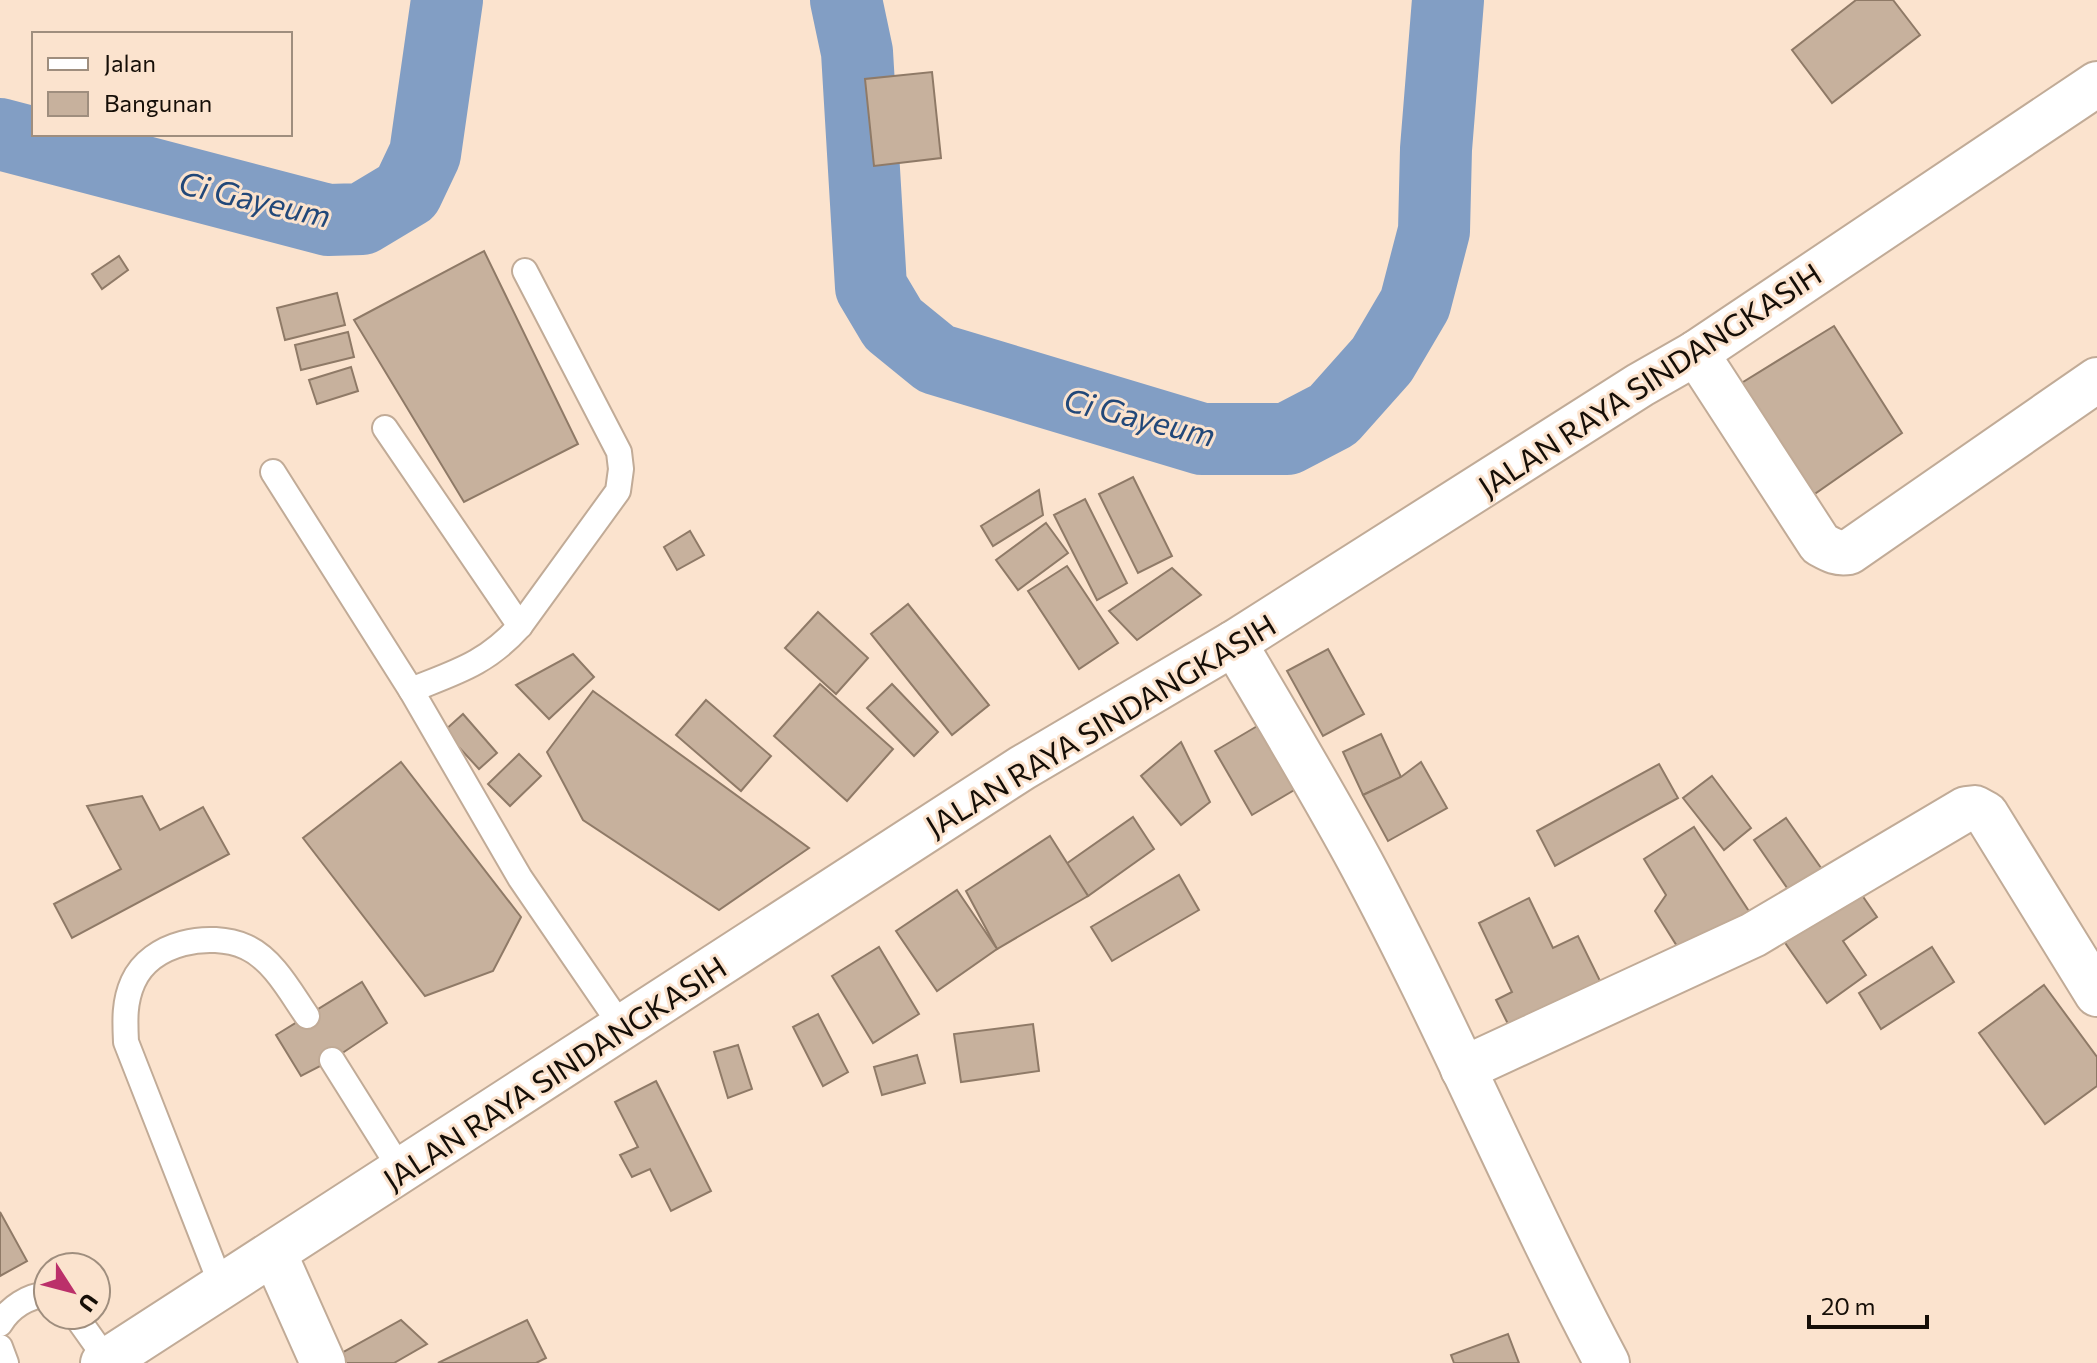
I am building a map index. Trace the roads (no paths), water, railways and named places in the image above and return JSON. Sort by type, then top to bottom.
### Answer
[{"type":"main road","name":"JALAN RAYA SINDANGKASIH","points":[[105,1362],[1022,768],[1234,643],[1640,385],[1696,353],[2097,84]]},
{"type":"main road","points":[[1696,353],[1820,544],[1842,553],[1849,552],[2097,380]]},
{"type":"main road","points":[[1234,643],[1361,864],[1555,1264],[1607,1363]]},
{"type":"main road","points":[[1463,1069],[1753,935],[1966,809],[1975,808],[1986,814],[2097,994]]},
{"type":"main road","points":[[274,1253],[323,1363]]},
{"type":"lane","points":[[411,690],[479,663],[503,645],[618,491],[621,469],[619,452],[525,271]]},
{"type":"lane","points":[[385,428],[520,626]]},
{"type":"lane","points":[[273,472],[411,690],[520,878],[622,1027]]},
{"type":"lane","points":[[222,1287],[126,1042],[124,1012],[134,980],[152,958],[188,941],[218,939],[248,948],[273,969],[307,1016]]},
{"type":"lane","points":[[332,1060],[401,1170]]},
{"type":"lane","points":[[0,1324],[10,1310],[32,1297]]},
{"type":"lane","points":[[85,1331],[105,1362]]},
{"type":"lane","points":[[0,1347],[6,1363]]},
{"type":"waterway","name":"Ci Gayeum","points":[[0,134],[328,220],[362,219],[407,192],[425,154],[447,0]]},
{"type":"waterway","name":"Ci Gayeum","points":[[846,0],[857,52],[871,287],[893,324],[936,359],[1202,439],[1287,439],[1333,415],[1382,360],[1415,304],[1434,231],[1436,149],[1448,0]]}]
